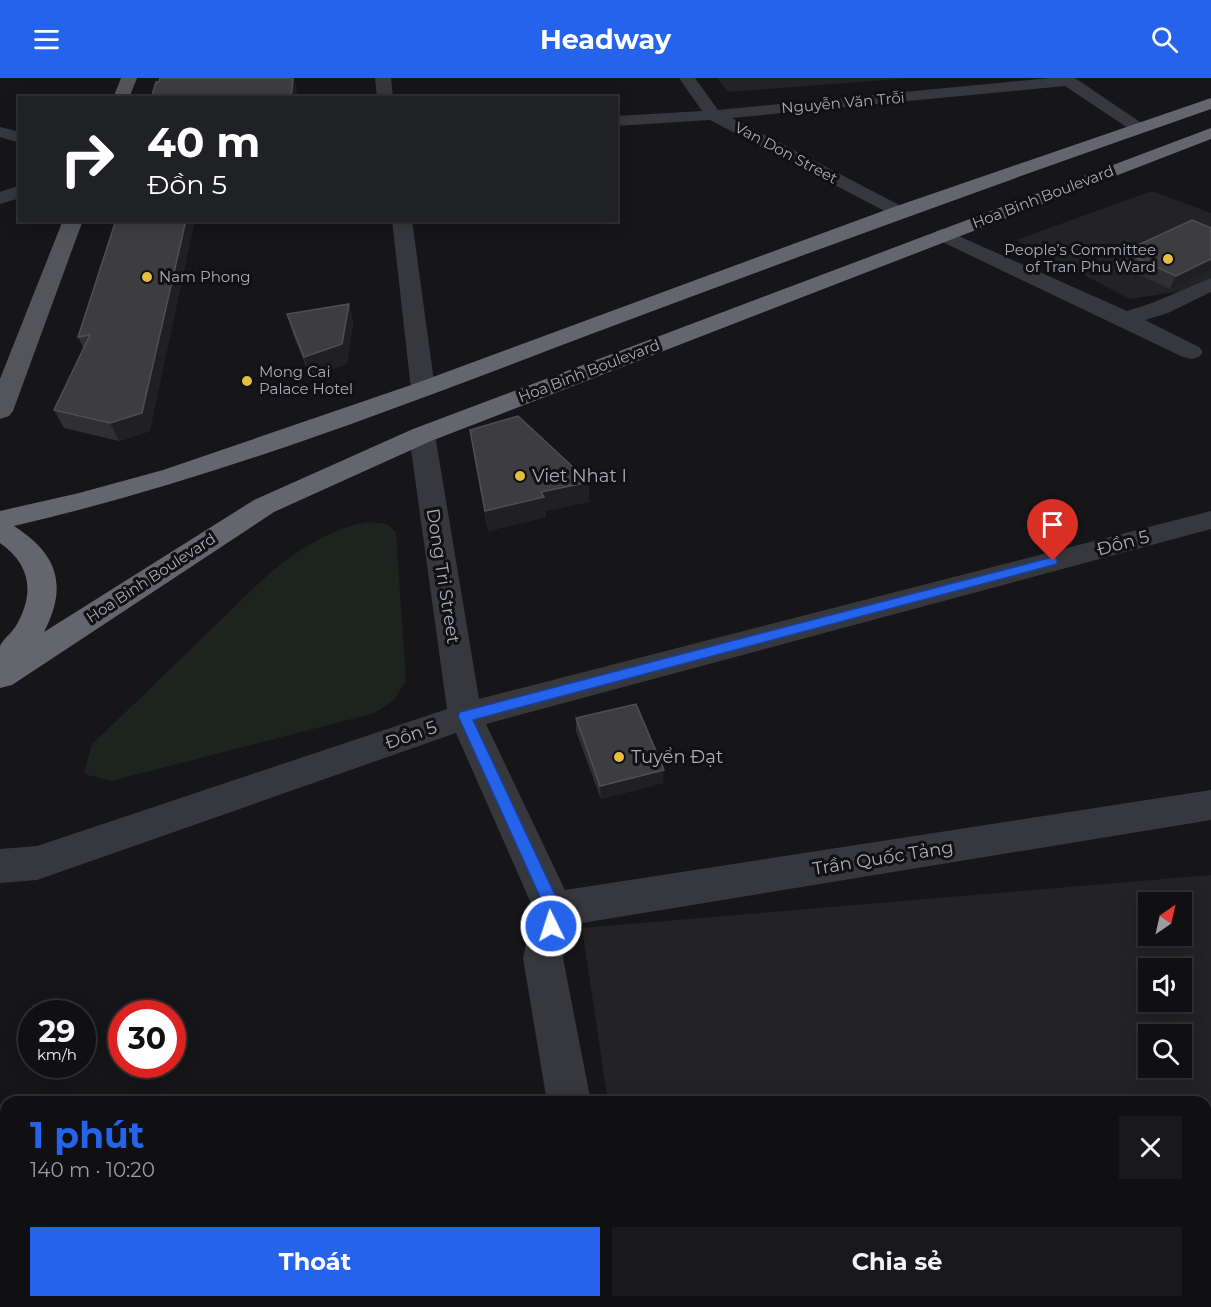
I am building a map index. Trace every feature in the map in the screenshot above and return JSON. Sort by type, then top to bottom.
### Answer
[{"type":"highway","name":"Hoa Binh Boulevard","points":[[0,520],[80,502],[173,476],[423,389],[898,212],[1211,103]]},
{"type":"highway","points":[[1136,129],[1174,147]]},
{"type":"highway","name":"Hoa Binh Boulevard","points":[[0,676],[264,506],[422,435],[1211,133]]},
{"type":"highway","points":[[898,212],[943,235]]},
{"type":"highway","points":[[422,435],[423,389]]},
{"type":"highway","points":[[0,530],[13,537],[34,556],[44,583],[39,614],[18,649],[0,669]]},
{"type":"main road","points":[[122,96],[129,78]]},
{"type":"main road","points":[[0,411],[72,222]]},
{"type":"street","points":[[383,78],[386,96]]},
{"type":"street","name":"Van Don Street","points":[[687,78],[713,115],[898,212]]},
{"type":"street","points":[[1066,79],[1136,129]]},
{"type":"street","name":"Nguyễn Văn Trỗi","points":[[618,121],[713,115],[1066,79]]},
{"type":"street","points":[[0,132],[18,137]]},
{"type":"street","points":[[0,198],[18,192]]},
{"type":"street","points":[[402,222],[423,389]]},
{"type":"street","points":[[943,235],[1191,352]]},
{"type":"street","points":[[1125,319],[1160,308],[1211,284]]},
{"type":"street","name":"Dong Tri Street","points":[[422,435],[465,716],[554,910]]},
{"type":"street","name":"Đồn 5","points":[[0,866],[37,863],[465,716],[1211,520]]},
{"type":"street","name":"Trần Quốc Tảng","points":[[554,910],[1211,805]]},
{"type":"street","points":[[554,910],[543,958],[568,1096]]},
{"type":"shaded area","points":[[717,78],[911,78],[728,92]]},
{"type":"shaded area","points":[[1152,191],[1211,213],[1211,281],[1194,289],[1130,299],[1016,240]]},
{"type":"shaded area","points":[[369,522],[387,524],[396,532],[406,681],[394,700],[375,713],[111,781],[84,774],[92,744],[257,585],[298,552],[320,539],[344,528]]},
{"type":"shaded area","points":[[1211,875],[1211,1096],[607,1096],[582,928]]},
{"type":"building","points":[[160,78],[293,78],[291,96],[152,96],[156,82],[159,82]]},
{"type":"building","name":"People’s Committee of Tran Phu Ward","points":[[1192,220],[1211,228],[1211,259],[1176,276],[1123,252]]},
{"type":"building","points":[[115,222],[186,222],[142,413],[110,423],[54,410],[90,335],[78,337]]},
{"type":"building","points":[[349,304],[342,344],[304,357],[287,314]]},
{"type":"building","name":"Viet Nhat I","points":[[518,416],[589,482],[541,492],[544,497],[485,511],[470,430]]},
{"type":"building","name":"Tuyển Đạt","points":[[636,704],[664,770],[600,786],[576,718]]},
{"type":"place","name":"People’s Committee of Tran Phu Ward","points":[[1168,259]]},
{"type":"place","name":"Nam Phong","points":[[147,277]]},
{"type":"place","name":"Mong Cai Palace Hotel","points":[[247,381]]},
{"type":"place","name":"Viet Nhat I","points":[[520,476]]},
{"type":"place","name":"Tuyển Đạt","points":[[619,757]]},
{"type":"route","points":[[551,926],[554,910],[465,716],[1053,561]]}]
